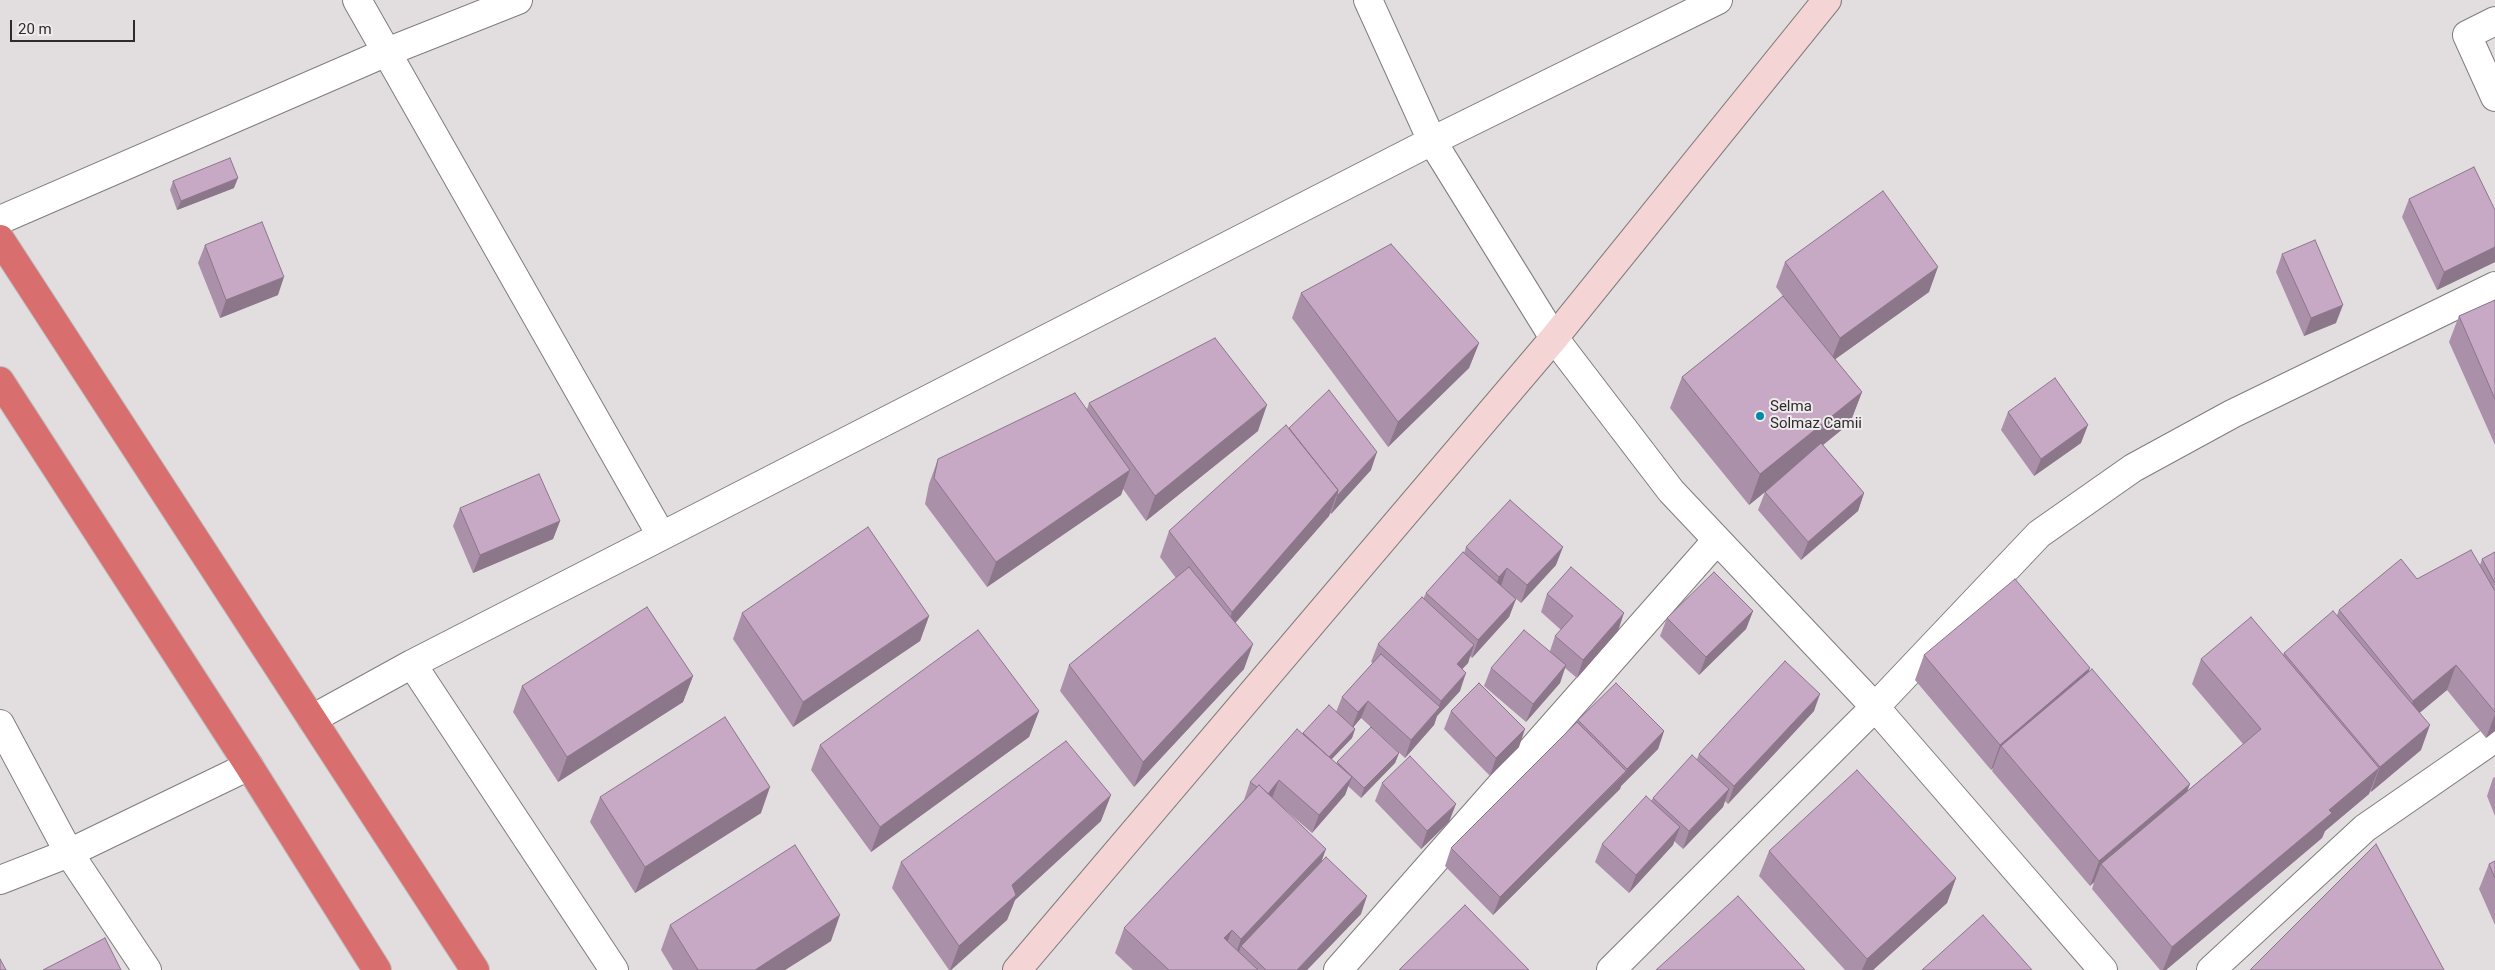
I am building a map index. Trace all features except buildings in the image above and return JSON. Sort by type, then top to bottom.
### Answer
[{"type":"highway","points":[[0,239],[475,970]]},
{"type":"highway","points":[[0,381],[249,766],[376,970]]},
{"type":"street","points":[[357,0],[661,535]]},
{"type":"street","points":[[0,220],[386,52],[518,0]]},
{"type":"street","points":[[1368,0],[1432,141],[1554,338],[1671,491],[1876,707],[2103,970]]},
{"type":"street","points":[[312,719],[412,664],[661,535],[1432,141],[1718,0]]},
{"type":"street","points":[[1017,970],[1554,338],[1827,0]]},
{"type":"street","points":[[2495,22],[2467,35],[2495,98]]},
{"type":"street","points":[[1610,970],[1876,707],[2039,534],[2133,468],[2232,414],[2495,286]]},
{"type":"street","points":[[1338,970],[1717,540]]},
{"type":"street","points":[[412,664],[614,970]]},
{"type":"street","points":[[0,724],[69,853],[147,970]]},
{"type":"street","points":[[2211,970],[2365,828],[2495,738]]},
{"type":"street","points":[[0,880],[69,853],[249,766]]},
{"type":"street","points":[[2365,828],[2378,855]]},
{"type":"place","name":"Selma Solmaz Camii","points":[[1760,416]]}]
